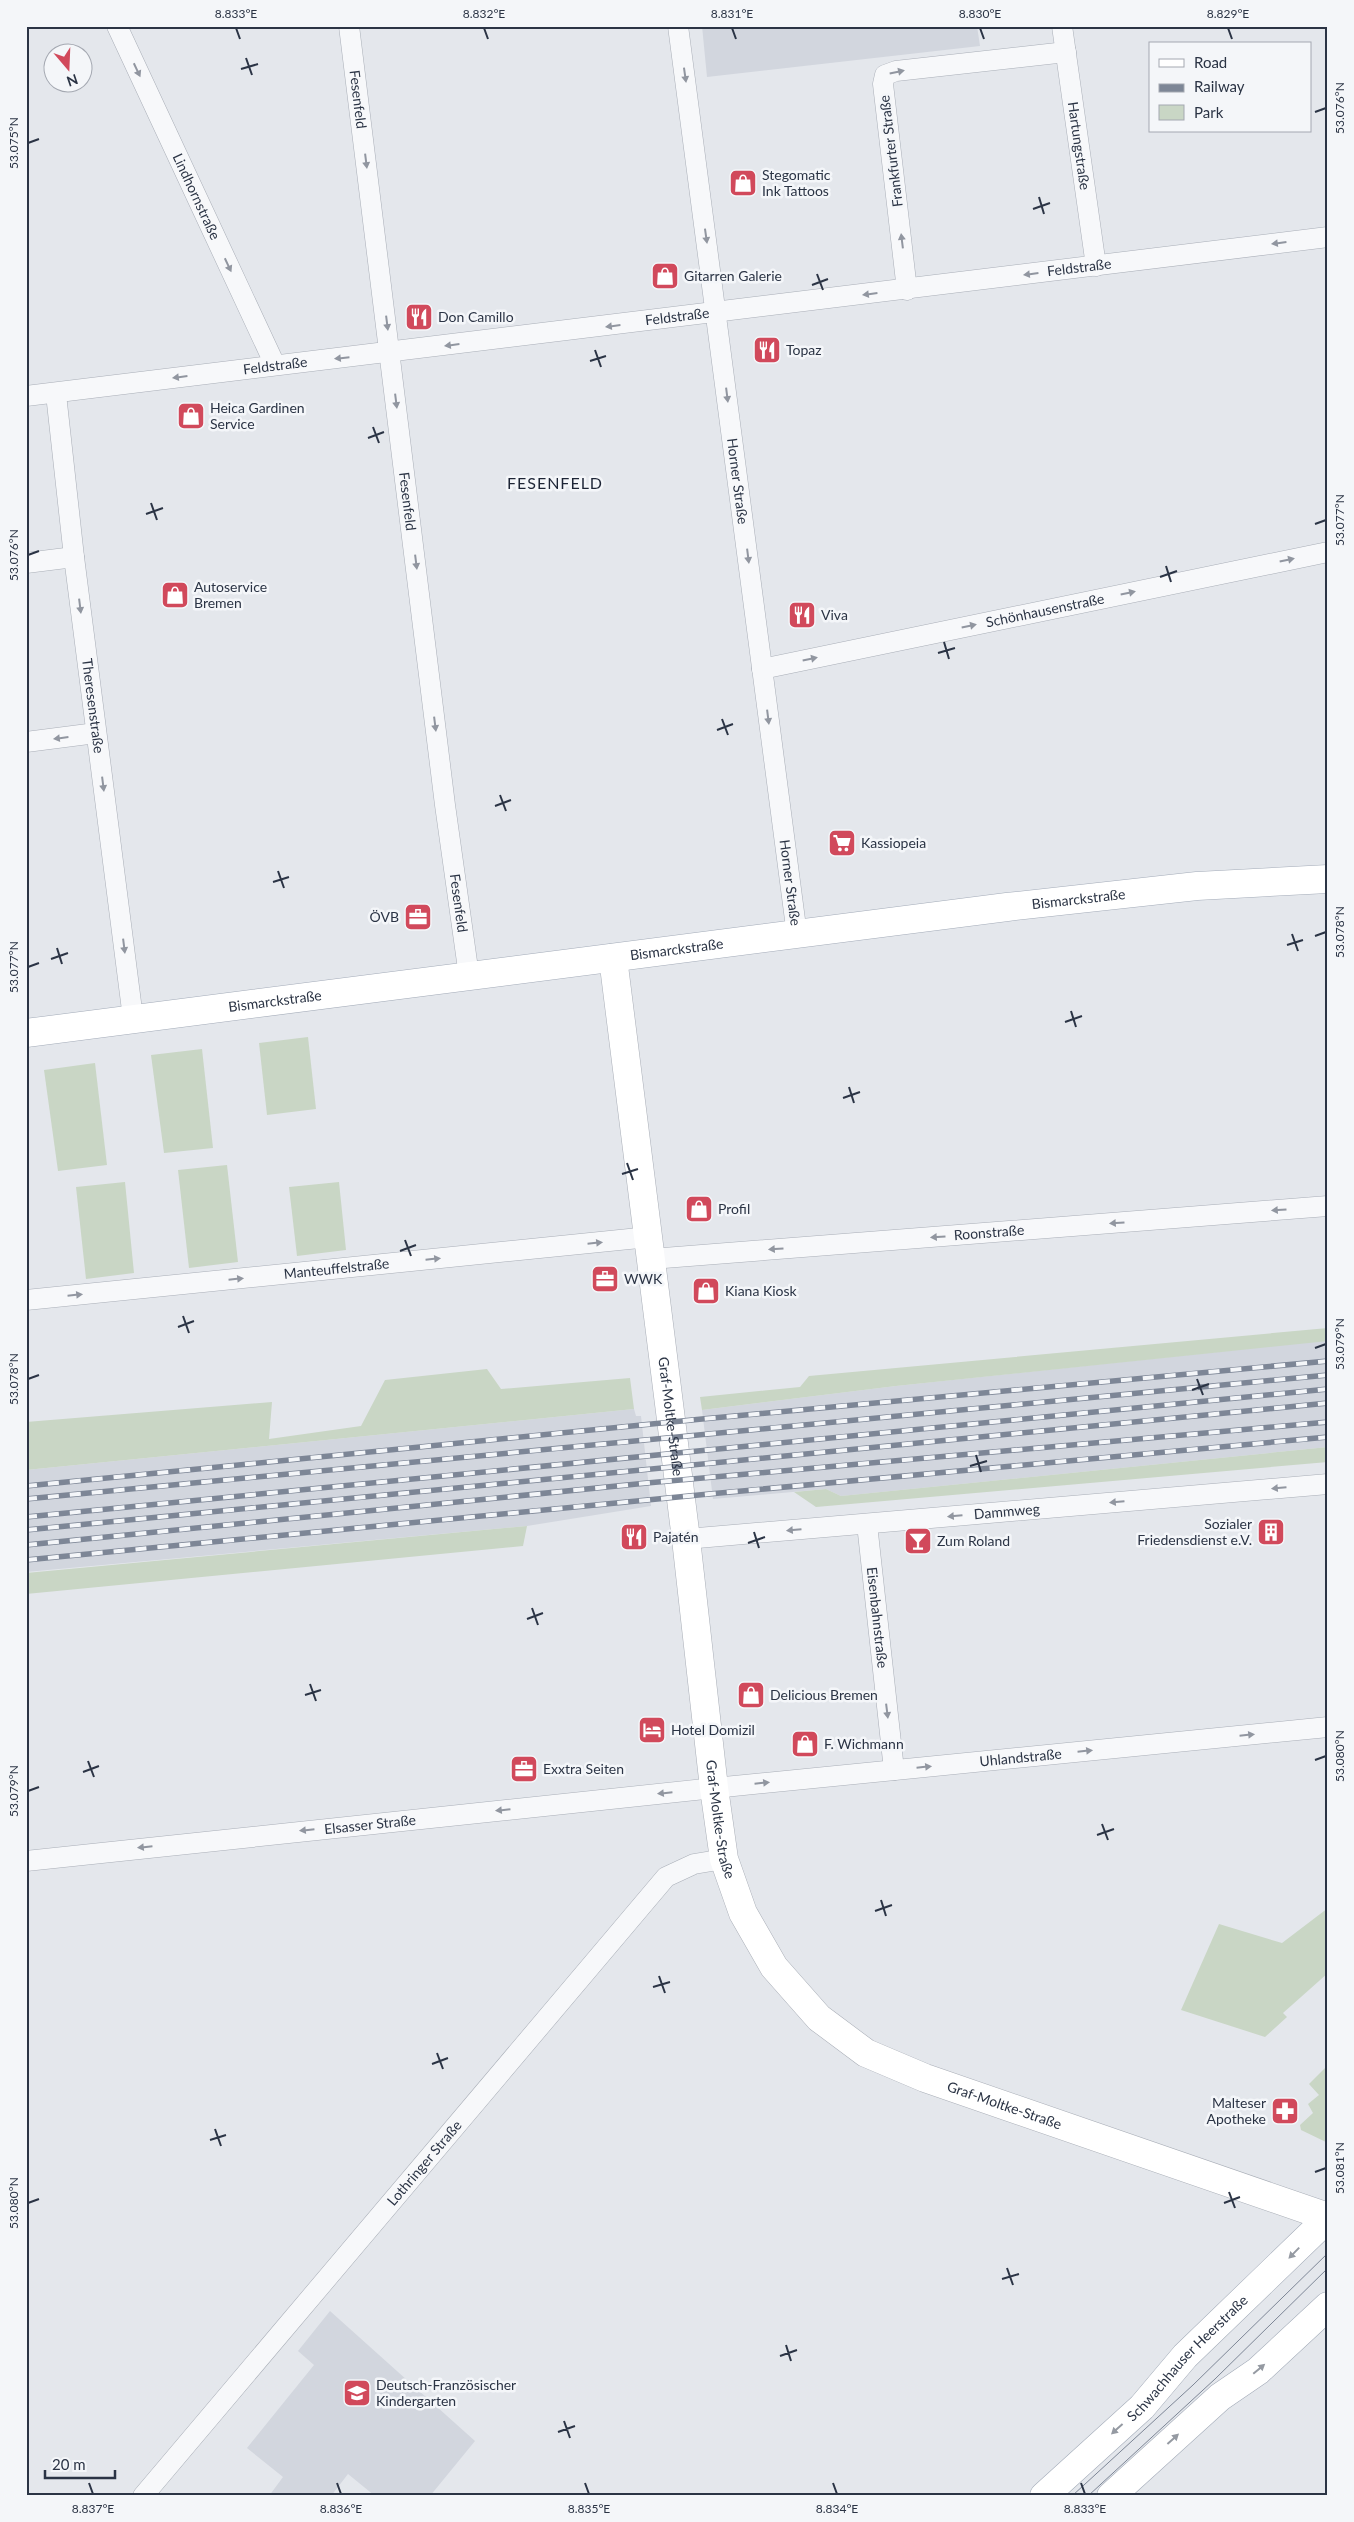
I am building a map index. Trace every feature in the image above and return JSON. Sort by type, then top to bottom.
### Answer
[{"type":"main road","name":"Bismarckstraße","points":[[26,1033],[796,934],[1197,886],[1328,879]]},
{"type":"main road","name":"Graf-Moltke-Straße","points":[[613,958],[686,1539],[714,1788],[724,1859],[743,1913],[774,1967],[818,2018],[866,2053],[925,2078],[1328,2218]]},
{"type":"main road","name":"Schwachhauser Heerstraße","points":[[1044,2496],[1142,2407],[1185,2356],[1328,2218]]},
{"type":"main road","points":[[1111,2496],[1220,2397],[1258,2371],[1328,2306]]},
{"type":"street","name":"Lindhornstraße","points":[[117,26],[275,365]]},
{"type":"street","name":"Fesenfeld","points":[[350,26],[445,805],[469,976]]},
{"type":"street","name":"Horner Straße","points":[[678,26],[796,934]]},
{"type":"street","name":"Hartungstraße","points":[[1062,26],[1096,266]]},
{"type":"street","name":"Frankfurter Straße","points":[[907,290],[883,84],[885,75],[896,71],[1066,52]]},
{"type":"street","name":"Feldstraße","points":[[26,396],[56,394],[275,365],[390,353],[1328,237]]},
{"type":"street","name":"Theresenstraße","points":[[56,394],[74,558],[133,1018]]},
{"type":"street","name":"Schönhausenstraße","points":[[762,670],[1328,552]]},
{"type":"street","points":[[26,563],[74,558]]},
{"type":"street","points":[[26,742],[96,734]]},
{"type":"street","name":"Roonstraße","points":[[650,1248],[1328,1206]]},
{"type":"street","name":"Manteuffelstraße","points":[[26,1300],[650,1248]]},
{"type":"street","name":"Dammweg","points":[[686,1539],[1328,1484]]},
{"type":"street","name":"Eisenbahnstraße","points":[[867,1524],[894,1770]]},
{"type":"street","name":"Uhlandstraße","points":[[714,1788],[1328,1727]]},
{"type":"street","name":"Elsasser Straße","points":[[26,1861],[714,1788]]},
{"type":"street","name":"Lothringer Straße","points":[[143,2496],[666,1877],[694,1864],[724,1859]]},
{"type":"shaded area","points":[[702,26],[977,26],[980,46],[707,77]]},
{"type":"shaded area","points":[[1328,1340],[1328,1447],[841,1496],[826,1489],[713,1499],[702,1410],[896,1386]]},
{"type":"shaded area","points":[[634,1409],[636,1416],[641,1416],[651,1506],[527,1526],[26,1572],[26,1470]]},
{"type":"shaded area","name":"Deutsch-Französischer Kindergarten","points":[[330,2311],[475,2441],[430,2496],[375,2496],[348,2474],[331,2496],[269,2496],[283,2477],[247,2448],[314,2365],[298,2351]]},
{"type":"green space","points":[[308,1037],[316,1109],[267,1115],[259,1043]]},
{"type":"green space","points":[[202,1049],[213,1148],[164,1153],[151,1055]]},
{"type":"green space","points":[[95,1063],[107,1165],[58,1171],[44,1070]]},
{"type":"green space","points":[[227,1165],[238,1262],[189,1268],[178,1170]]},
{"type":"green space","points":[[125,1182],[134,1273],[86,1279],[76,1187]]},
{"type":"green space","points":[[339,1182],[346,1250],[297,1256],[289,1187]]},
{"type":"green space","points":[[1328,1328],[1328,1341],[896,1386],[702,1410],[700,1397],[800,1387],[809,1376]]},
{"type":"green space","points":[[487,1369],[501,1389],[630,1378],[634,1409],[26,1470],[26,1422],[272,1402],[269,1439],[361,1426],[385,1380]]},
{"type":"green space","points":[[1328,1447],[1328,1462],[816,1507],[794,1492],[826,1489],[841,1496]]},
{"type":"green space","points":[[527,1526],[523,1546],[26,1594],[26,1573]]},
{"type":"green space","points":[[1328,1908],[1328,1973],[1283,2013],[1287,2017],[1265,2037],[1181,2010],[1219,1924],[1282,1943]]},
{"type":"green space","points":[[1328,2065],[1328,2143],[1301,2130],[1300,2125],[1313,2113],[1308,2104],[1319,2095],[1309,2084]]},
{"type":"tram line","points":[[1072,2496],[1193,2385],[1328,2253]]},
{"type":"tram line","points":[[1088,2496],[1215,2379],[1328,2268]]},
{"type":"railway","points":[[26,1486],[702,1419],[1328,1361]]},
{"type":"railway","points":[[26,1499],[1328,1375]]},
{"type":"railway","points":[[26,1517],[1328,1389]]},
{"type":"railway","points":[[26,1530],[1328,1403]]},
{"type":"railway","points":[[26,1545],[647,1483],[1328,1422]]},
{"type":"railway","points":[[26,1560],[1328,1437]]},
{"type":"place","name":"Stegomatic Ink Tattoos","points":[[743,183]]},
{"type":"place","name":"Gitarren Galerie","points":[[665,276]]},
{"type":"place","name":"Don Camillo","points":[[419,317]]},
{"type":"place","name":"Topaz","points":[[767,350]]},
{"type":"place","name":"Heica Gardinen Service","points":[[191,416]]},
{"type":"place","name":"Autoservice Bremen","points":[[175,595]]},
{"type":"place","name":"Viva","points":[[802,615]]},
{"type":"place","name":"Kassiopeia","points":[[842,843]]},
{"type":"place","name":"ÖVB","points":[[418,917]]},
{"type":"place","name":"Profil","points":[[699,1209]]},
{"type":"place","name":"WWK","points":[[605,1279]]},
{"type":"place","name":"Kiana Kiosk","points":[[706,1291]]},
{"type":"place","name":"Sozialer Friedensdienst e.V.","points":[[1271,1532]]},
{"type":"place","name":"Pajatén","points":[[634,1537]]},
{"type":"place","name":"Zum Roland","points":[[918,1541]]},
{"type":"place","name":"Delicious Bremen","points":[[751,1695]]},
{"type":"place","name":"Hotel Domizil","points":[[652,1730]]},
{"type":"place","name":"F. Wichmann","points":[[805,1744]]},
{"type":"place","name":"Exxtra Seiten","points":[[524,1769]]},
{"type":"place","name":"Malteser Apotheke","points":[[1285,2111]]},
{"type":"place","name":"Deutsch-Französischer Kindergarten","points":[[357,2393]]},
{"type":"district","name":"FESENFELD","points":[[555,483]]}]
